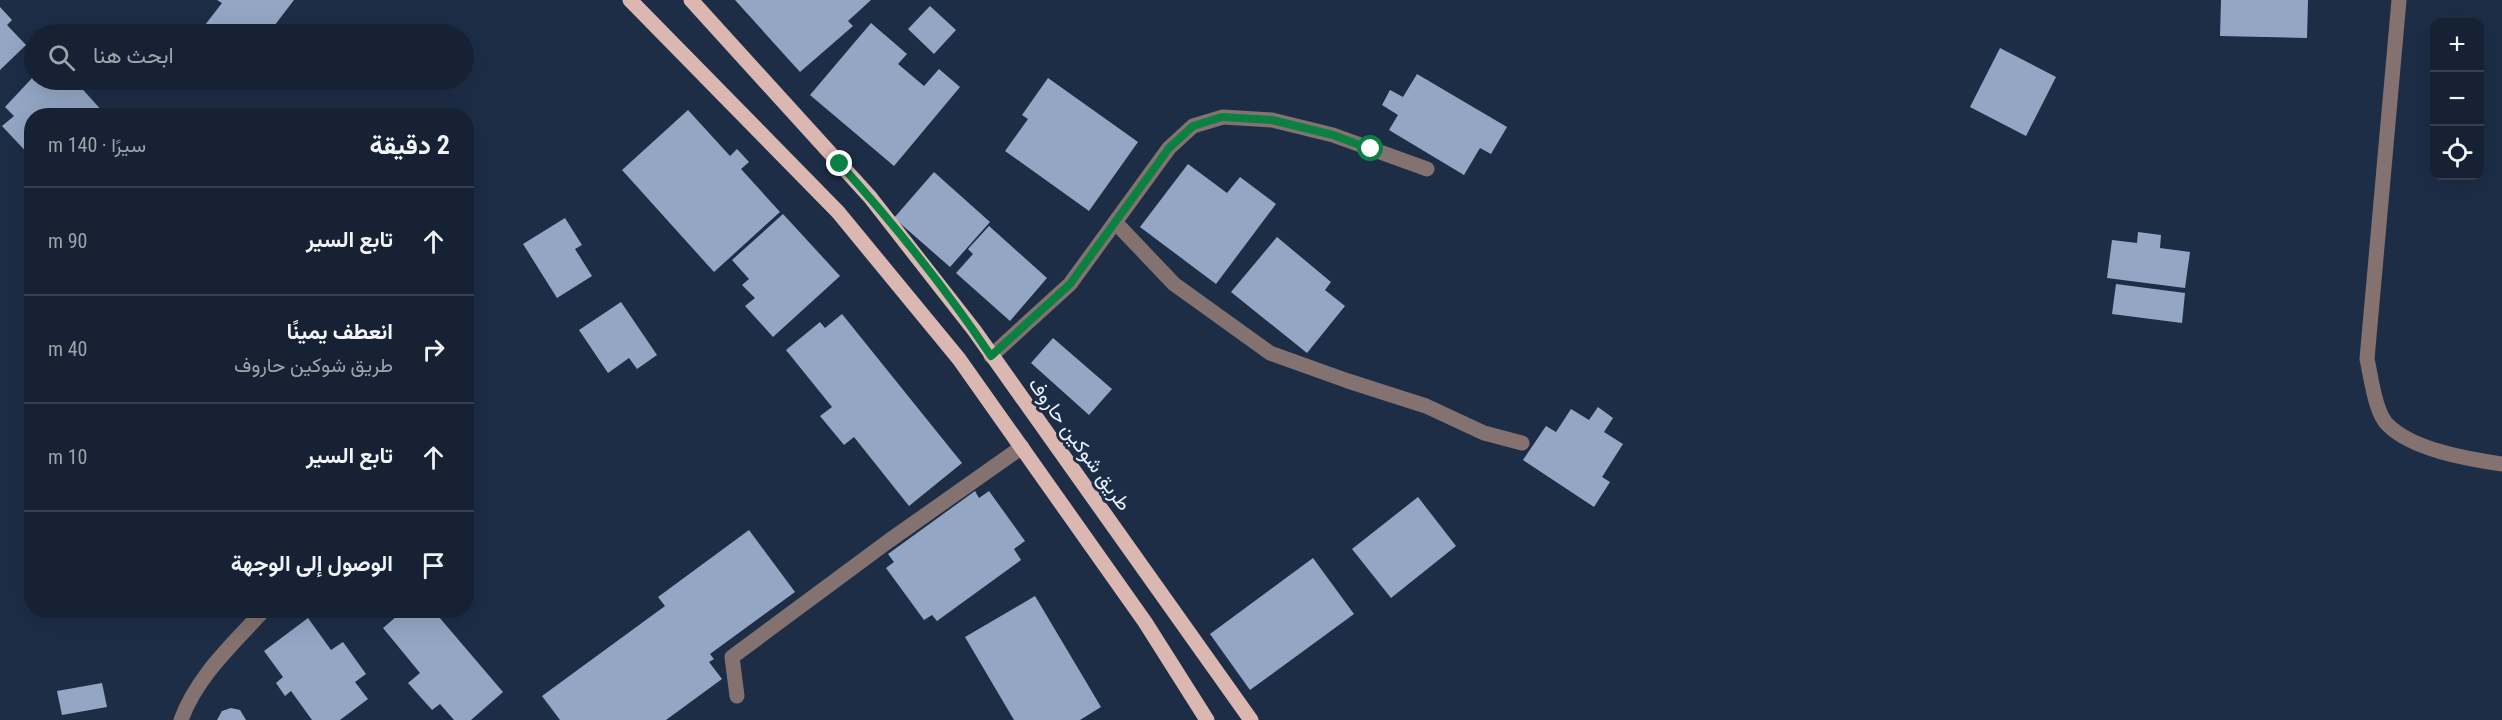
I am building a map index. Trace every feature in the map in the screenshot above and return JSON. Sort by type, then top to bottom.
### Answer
[{"type":"main road","points":[[630,0],[838,212],[958,359],[1145,622],[1207,720]]},
{"type":"main road","name":"طريق شوكين حاروف","points":[[691,0],[870,197],[974,330],[1251,720]]},
{"type":"street","points":[[2399,0],[2367,359],[2376,401],[2387,425],[2415,443],[2473,460],[2502,464]]},
{"type":"street","points":[[991,356],[1070,284],[1169,148],[1193,126],[1222,117],[1272,120],[1333,135],[1427,170]]},
{"type":"street","points":[[1114,222],[1174,284],[1270,353],[1348,381],[1426,405],[1484,433],[1522,443]]},
{"type":"street","points":[[737,696],[732,657],[890,540],[1022,447]]},
{"type":"street","points":[[181,720],[186,706],[213,664],[256,618]]},
{"type":"building","points":[[217,0],[294,0],[276,24],[206,24],[222,3]]},
{"type":"building","points":[[735,0],[871,0],[848,21],[853,26],[800,72]]},
{"type":"building","points":[[2221,0],[2308,0],[2307,38],[2220,36]]},
{"type":"building","points":[[930,6],[956,30],[934,54],[908,29]]},
{"type":"building","points":[[0,7],[12,20],[7,25],[24,43],[24,47],[0,70]]},
{"type":"building","points":[[871,23],[907,54],[898,64],[924,86],[939,69],[960,87],[894,166],[810,95]]},
{"type":"building","points":[[2000,48],[2056,77],[2026,136],[1970,107]]},
{"type":"building","points":[[1417,74],[1507,127],[1491,154],[1480,148],[1464,175],[1389,130],[1398,115],[1382,105],[1390,90],[1403,97]]},
{"type":"building","points":[[1048,78],[1138,142],[1089,211],[1005,151],[1028,119],[1022,115]]},
{"type":"building","points":[[24,87],[24,90],[83,90],[99,108],[24,108],[24,149],[2,126],[14,116],[5,107]]},
{"type":"building","points":[[688,110],[730,156],[737,149],[749,162],[741,169],[780,212],[714,272],[622,170]]},
{"type":"building","points":[[1188,164],[1227,193],[1240,177],[1276,204],[1216,284],[1140,227]]},
{"type":"building","points":[[934,172],[990,222],[950,267],[894,218]]},
{"type":"building","points":[[783,214],[840,276],[773,337],[745,306],[755,298],[742,285],[749,279],[732,260]]},
{"type":"building","points":[[565,218],[582,245],[575,249],[592,276],[557,298],[523,244]]},
{"type":"building","points":[[989,226],[1047,278],[1010,321],[956,273],[973,254],[968,249]]},
{"type":"building","points":[[2138,232],[2161,235],[2160,248],[2190,252],[2185,288],[2107,278],[2112,240],[2137,243]]},
{"type":"building","points":[[1277,237],[1331,282],[1325,290],[1345,306],[1307,353],[1231,292]]},
{"type":"building","points":[[2116,284],[2185,293],[2182,323],[2112,314]]},
{"type":"building","points":[[621,302],[657,355],[637,369],[629,358],[608,373],[579,330]]},
{"type":"building","points":[[842,314],[962,463],[909,506],[854,437],[844,445],[820,416],[832,407],[786,350],[820,322],[825,328]]},
{"type":"building","points":[[1053,338],[1112,389],[1089,415],[1031,363]]},
{"type":"building","points":[[1598,407],[1613,418],[1604,432],[1623,444],[1602,477],[1610,482],[1594,507],[1523,460],[1546,426],[1556,432],[1571,409],[1589,420]]},
{"type":"building","points":[[975,491],[979,498],[989,491],[1025,541],[1014,549],[1021,560],[937,621],[932,615],[924,620],[886,568],[894,562],[888,554]]},
{"type":"building","points":[[1418,497],[1456,546],[1391,598],[1352,549]]},
{"type":"building","points":[[749,530],[795,592],[710,654],[714,659],[709,662],[722,679],[666,720],[560,720],[542,696],[665,606],[658,597]]},
{"type":"building","points":[[1313,558],[1354,614],[1250,690],[1210,634]]},
{"type":"building","points":[[1035,596],[1101,707],[1080,720],[1014,720],[965,637]]},
{"type":"building","points":[[308,618],[331,650],[343,642],[366,674],[355,682],[368,699],[340,720],[312,720],[291,691],[285,696],[276,683],[283,677],[264,651]]},
{"type":"building","points":[[395,618],[440,618],[503,692],[471,720],[454,720],[440,704],[432,710],[408,683],[420,673],[383,628]]},
{"type":"building","points":[[102,683],[107,707],[62,715],[57,691]]},
{"type":"building","points":[[231,708],[240,710],[246,720],[217,720],[222,711]]},
{"type":"route","points":[[840,164],[870,197],[974,330],[991,356],[1070,284],[1169,148],[1193,126],[1222,117],[1272,120],[1333,135],[1371,149]]}]
